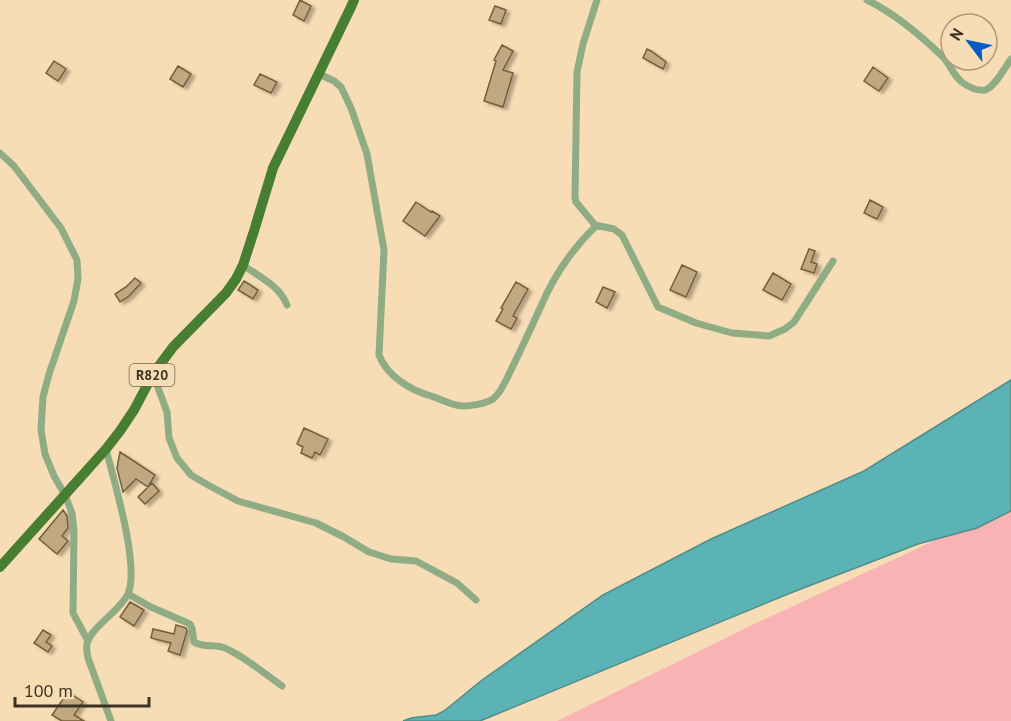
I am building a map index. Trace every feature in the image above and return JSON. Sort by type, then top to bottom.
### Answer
[{"type":"main road","name":"R820","points":[[0,567],[106,449],[120,431],[153,374],[172,347],[236,279],[243,265],[273,168],[354,0]]},
{"type":"street","points":[[597,0],[577,72],[575,197],[580,207],[596,226],[614,229],[622,235],[659,308],[696,323],[732,333],[769,336],[794,322],[833,261]]},
{"type":"street","points":[[867,0],[910,28],[943,56],[960,81],[975,90],[991,87],[1011,59]]},
{"type":"street","points":[[319,74],[341,87],[367,154],[384,250],[379,355],[390,372],[407,386],[460,406],[478,404],[492,399],[506,380],[564,264],[596,226]]},
{"type":"street","points":[[0,153],[15,166],[61,228],[77,260],[78,279],[74,301],[43,397],[41,430],[45,454],[72,513],[74,531],[73,613],[88,641]]},
{"type":"street","points":[[243,265],[284,296],[287,305]]},
{"type":"street","points":[[153,374],[167,412],[169,438],[177,458],[191,475],[238,501],[316,523],[369,552],[391,559],[416,561],[456,583],[476,600]]},
{"type":"street","points":[[106,449],[129,547],[131,582],[123,602],[94,632],[87,647],[88,658],[111,721]]},
{"type":"street","points":[[128,594],[190,624],[194,642],[197,644],[220,647],[234,653],[282,686]]},
{"type":"shaded area","points":[[1011,505],[1011,721],[557,721],[748,627]]},
{"type":"water","points":[[1011,380],[1011,511],[977,528],[918,544],[793,592],[480,721],[403,721],[436,715],[444,711],[482,680],[603,595],[711,539],[864,471]]},
{"type":"building","points":[[300,0],[311,6],[304,21],[293,15]]},
{"type":"building","points":[[495,6],[506,10],[501,24],[489,20]]},
{"type":"building","points":[[502,45],[513,51],[503,70],[513,73],[503,107],[484,101],[496,61],[494,60]]},
{"type":"building","points":[[647,49],[666,62],[663,69],[643,58]]},
{"type":"building","points":[[54,61],[66,69],[58,81],[46,73]]},
{"type":"building","points":[[178,66],[191,74],[183,87],[170,79]]},
{"type":"building","points":[[873,67],[888,78],[879,91],[864,81]]},
{"type":"building","points":[[260,74],[277,82],[271,93],[254,85]]},
{"type":"building","points":[[870,200],[883,207],[877,219],[864,213]]},
{"type":"building","points":[[416,202],[440,216],[425,236],[403,221]]},
{"type":"building","points":[[809,249],[815,251],[811,262],[817,264],[814,273],[801,269]]},
{"type":"building","points":[[682,265],[697,272],[686,297],[670,290]]},
{"type":"building","points":[[773,273],[791,284],[782,300],[763,290]]},
{"type":"building","points":[[135,278],[141,283],[120,302],[115,294]]},
{"type":"building","points":[[244,281],[258,290],[253,299],[238,290]]},
{"type":"building","points":[[516,282],[528,289],[513,316],[517,318],[511,329],[496,321]]},
{"type":"building","points":[[603,287],[615,292],[607,308],[596,302]]},
{"type":"building","points":[[304,428],[328,439],[320,455],[315,452],[312,458],[301,453],[303,447],[297,444]]},
{"type":"building","points":[[120,452],[155,475],[148,487],[136,479],[123,492],[117,468]]},
{"type":"building","points":[[152,483],[159,491],[145,504],[138,497]]},
{"type":"building","points":[[63,510],[67,516],[68,528],[62,536],[68,541],[57,554],[39,539]]},
{"type":"building","points":[[130,602],[144,610],[134,626],[120,617]]},
{"type":"building","points":[[176,625],[186,628],[187,631],[180,655],[168,651],[171,643],[151,638],[153,629],[174,634]]},
{"type":"building","points":[[43,630],[51,635],[46,642],[52,646],[48,652],[34,643]]},
{"type":"building","points":[[68,692],[83,702],[74,715],[84,721],[62,721],[52,715]]}]
